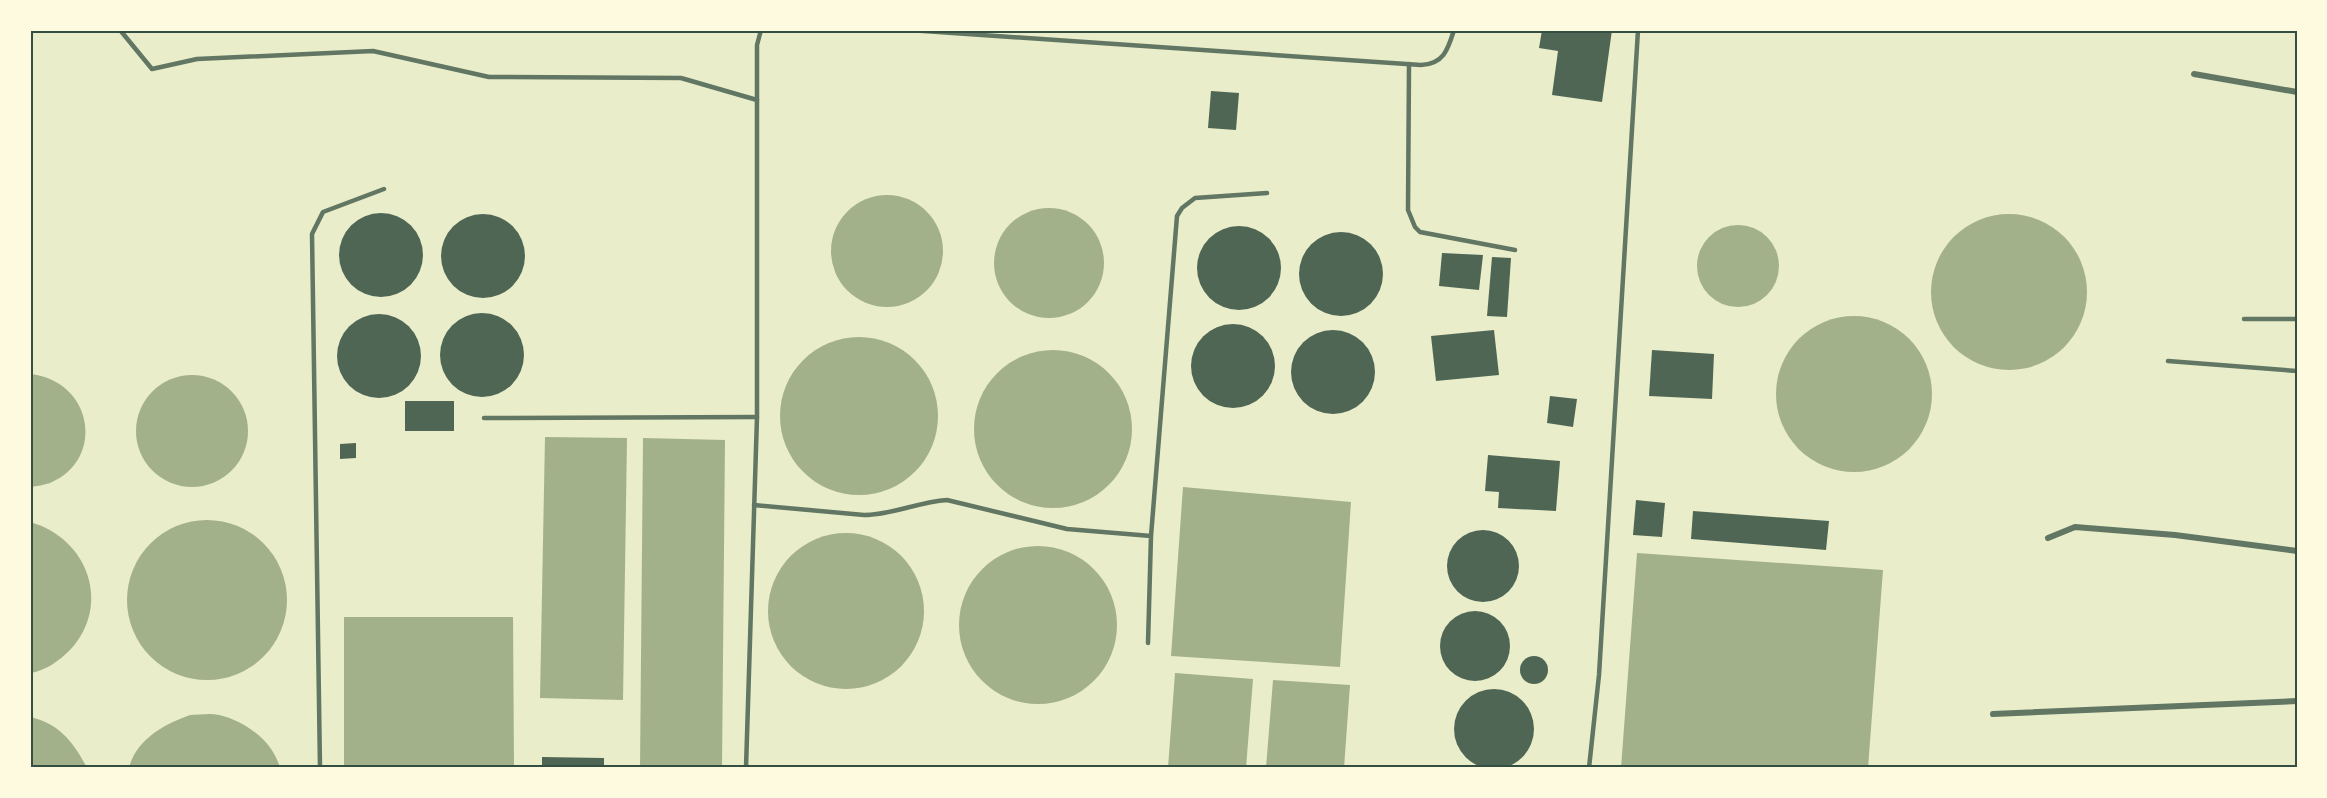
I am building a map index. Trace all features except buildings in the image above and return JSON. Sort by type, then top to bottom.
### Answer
[{"type":"street","points":[[2194,74],[2297,92]]},
{"type":"street","points":[[2048,538],[2075,526],[2175,535],[2297,551]]},
{"type":"street","points":[[1993,714],[2297,701]]},
{"type":"lane","points":[[120,30],[152,69],[197,58],[373,51],[489,77],[681,78],[757,100]]},
{"type":"lane","points":[[746,768],[757,417],[757,45],[761,30]]},
{"type":"lane","points":[[909,30],[1428,65],[1441,59],[1447,52],[1454,30]]},
{"type":"lane","points":[[1589,768],[1599,675],[1638,30]]},
{"type":"lane","points":[[1410,64],[1408,210],[1415,227],[1420,232],[1515,250]]},
{"type":"lane","points":[[320,768],[312,234],[323,212],[384,189]]},
{"type":"lane","points":[[1148,643],[1151,536],[1177,216],[1182,208],[1195,198],[1267,193]]},
{"type":"lane","points":[[2244,319],[2297,319]]},
{"type":"lane","points":[[2168,361],[2297,370]]},
{"type":"lane","points":[[484,418],[757,417]]},
{"type":"lane","points":[[754,505],[880,515],[933,501],[947,500],[1067,529],[1151,536]]},
{"type":"shaded area","points":[[887,195],[908,200],[926,212],[938,230],[943,251],[938,272],[926,290],[908,302],[887,307],[866,302],[848,290],[836,272],[831,251],[836,230],[848,212],[866,200]]},
{"type":"shaded area","points":[[1049,208],[1070,212],[1088,224],[1100,242],[1104,263],[1100,284],[1088,302],[1070,314],[1049,318],[1028,314],[1010,302],[998,284],[994,263],[998,242],[1010,224],[1028,212]]},
{"type":"shaded area","points":[[2009,214],[2024,215],[2039,220],[2064,237],[2081,262],[2086,277],[2086,307],[2081,322],[2064,347],[2039,364],[2024,369],[2009,370],[1994,369],[1979,364],[1954,347],[1937,322],[1932,307],[1931,292],[1932,277],[1937,262],[1954,237],[1979,220],[1994,215]]},
{"type":"shaded area","points":[[1738,225],[1754,229],[1767,237],[1775,250],[1779,266],[1775,282],[1767,295],[1754,303],[1738,307],[1722,303],[1709,295],[1701,282],[1697,266],[1701,250],[1709,237],[1722,229]]},
{"type":"shaded area","points":[[1854,316],[1869,317],[1884,322],[1909,339],[1926,364],[1931,379],[1931,409],[1926,424],[1909,449],[1884,466],[1869,471],[1854,472],[1839,471],[1824,466],[1799,449],[1782,424],[1777,409],[1776,394],[1777,379],[1782,364],[1799,339],[1824,322],[1839,317]]},
{"type":"shaded area","points":[[859,337],[889,343],[915,360],[932,386],[938,416],[932,446],[915,472],[889,489],[859,495],[829,489],[803,472],[786,446],[780,416],[786,386],[803,360],[829,343]]},
{"type":"shaded area","points":[[1053,350],[1083,356],[1109,373],[1126,399],[1132,429],[1126,459],[1109,485],[1083,502],[1053,508],[1023,502],[997,485],[980,459],[974,429],[980,399],[997,373],[1023,356]]},
{"type":"shaded area","points":[[30,374],[51,379],[67,390],[79,405],[85,422],[85,440],[80,457],[68,472],[50,483],[31,487]]},
{"type":"shaded area","points":[[192,375],[213,379],[232,391],[244,410],[248,431],[244,452],[232,471],[213,483],[192,487],[171,483],[152,471],[140,452],[136,431],[140,410],[152,391],[171,379]]},
{"type":"shaded area","points":[[545,437],[627,438],[623,700],[540,698]]},
{"type":"shaded area","points":[[643,438],[725,440],[722,768],[640,768]]},
{"type":"shaded area","points":[[1183,487],[1351,502],[1340,667],[1171,656]]},
{"type":"shaded area","points":[[207,520],[238,526],[263,544],[281,569],[287,600],[281,631],[263,656],[238,674],[207,680],[176,674],[151,656],[133,631],[127,600],[133,569],[151,544],[176,526]]},
{"type":"shaded area","points":[[30,522],[50,530],[67,542],[88,575],[91,594],[90,613],[83,632],[70,650],[51,665],[30,673]]},
{"type":"shaded area","points":[[846,533],[861,534],[876,539],[901,556],[918,581],[923,596],[923,626],[918,641],[901,666],[876,683],[861,688],[846,689],[831,688],[816,683],[791,666],[774,641],[769,626],[768,611],[769,596],[774,581],[791,556],[816,539],[831,534]]},
{"type":"shaded area","points":[[1038,546],[1068,552],[1094,569],[1111,595],[1117,625],[1111,655],[1094,681],[1068,698],[1038,704],[1008,698],[982,681],[965,655],[959,625],[965,595],[982,569],[1008,552]]},
{"type":"shaded area","points":[[1637,553],[1883,570],[1868,768],[1621,768]]},
{"type":"shaded area","points":[[344,617],[513,617],[514,768],[344,768]]},
{"type":"shaded area","points":[[1175,673],[1253,679],[1246,768],[1168,768]]},
{"type":"shaded area","points":[[1273,680],[1350,685],[1344,768],[1266,768]]},
{"type":"shaded area","points":[[190,715],[219,715],[248,727],[271,749],[280,768],[129,768],[138,749],[153,734]]},
{"type":"shaded area","points":[[30,717],[49,724],[64,735],[77,750],[87,768],[30,768]]}]
